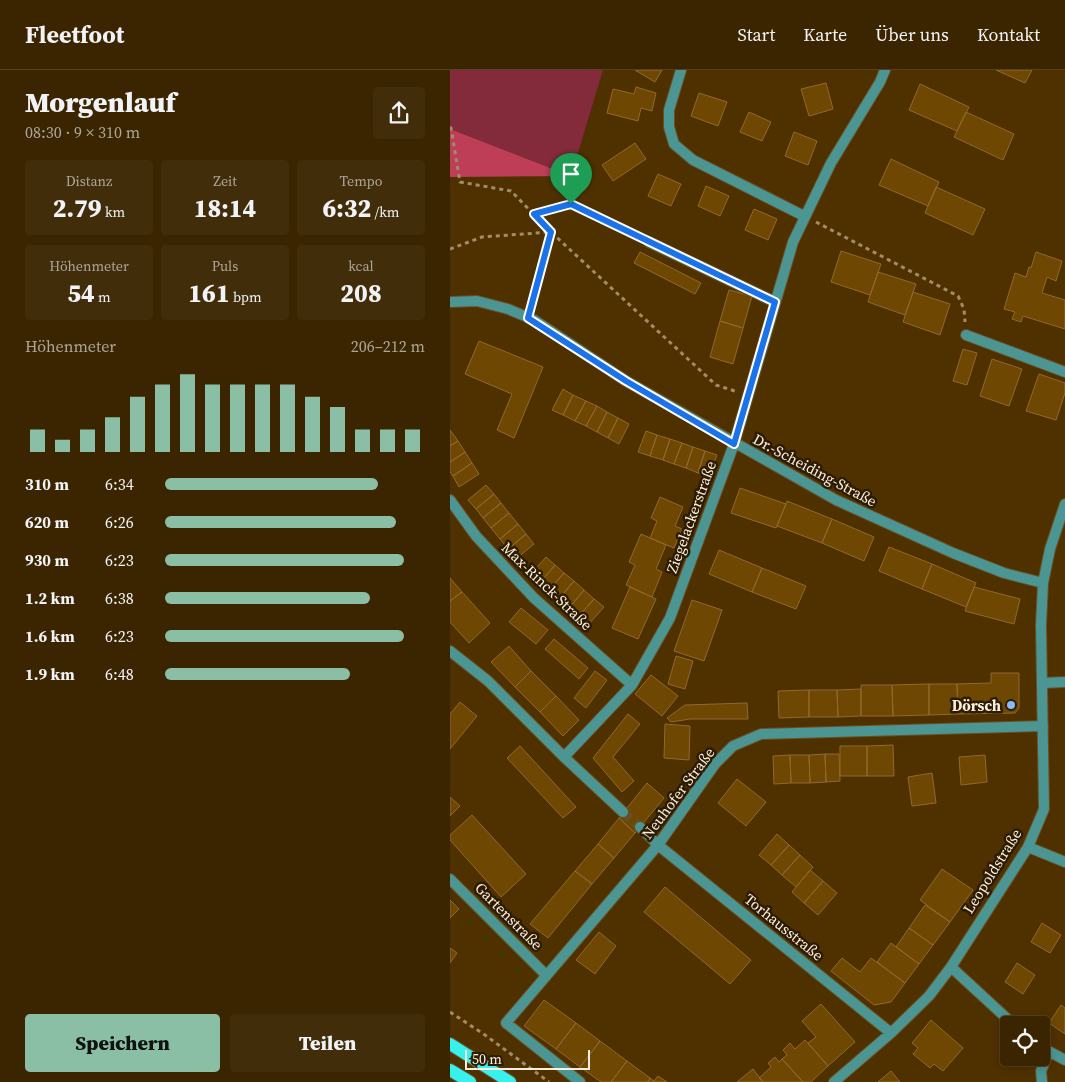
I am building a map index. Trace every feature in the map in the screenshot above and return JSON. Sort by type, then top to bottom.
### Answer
[{"type":"main road","points":[[450,1044],[510,1082]]},
{"type":"main road","points":[[450,1070],[470,1082]]},
{"type":"street","points":[[681,70],[669,110],[668,128],[674,144],[693,160],[804,216]]},
{"type":"street","name":"Ziegelackerstraße","points":[[564,757],[632,685],[670,618],[734,444],[793,242],[831,163],[880,82],[885,70]]},
{"type":"street","points":[[649,242],[775,302]]},
{"type":"street","name":"Dr.-Scheiding-Straße","points":[[450,302],[477,301],[508,309],[528,318],[626,381],[734,444],[836,500],[953,553],[1004,573],[1043,583]]},
{"type":"street","points":[[966,336],[1065,372]]},
{"type":"street","name":"Max-Rinck-Straße","points":[[450,500],[476,536],[534,598],[632,685]]},
{"type":"street","name":"Leopoldstraße","points":[[834,1082],[891,1033],[929,996],[951,967],[1028,847],[1044,809],[1041,624],[1043,583],[1050,548],[1065,504]]},
{"type":"street","points":[[450,651],[488,681],[564,757],[623,812]]},
{"type":"street","points":[[1042,683],[1065,682]]},
{"type":"street","name":"Neuhofer Straße","points":[[580,1082],[506,1023],[658,845],[715,764],[733,746],[761,734],[1043,726]]},
{"type":"street","points":[[640,827],[658,845]]},
{"type":"street","name":"Torhausstraße","points":[[658,845],[891,1033]]},
{"type":"street","points":[[1028,847],[1065,862]]},
{"type":"street","name":"Gartenstraße","points":[[450,879],[546,975]]},
{"type":"street","points":[[951,967],[1004,1016]]},
{"type":"street","points":[[1050,1052],[1065,1060]]},
{"type":"street","points":[[1042,1066],[1042,1082]]},
{"type":"path","points":[[450,127],[452,128],[460,182],[511,191],[551,232],[716,385],[748,395]]},
{"type":"path","points":[[534,214],[571,204],[649,242]]},
{"type":"path","points":[[804,216],[958,296],[964,309],[966,336]]},
{"type":"path","points":[[450,249],[482,237],[551,232]]},
{"type":"path","points":[[528,318],[551,232]]},
{"type":"path","points":[[450,1012],[549,1082]]},
{"type":"shaded area","points":[[450,70],[603,70],[571,176],[450,129]]},
{"type":"shaded area","points":[[450,129],[571,176],[450,177]]},
{"type":"building","points":[[635,70],[662,70],[655,82]]},
{"type":"building","points":[[996,70],[1032,70],[1025,83]]},
{"type":"building","points":[[826,83],[833,109],[809,116],[801,89]]},
{"type":"building","points":[[920,84],[969,107],[957,131],[909,110]]},
{"type":"building","points":[[636,87],[656,93],[652,111],[641,108],[638,121],[607,113],[613,89],[634,94]]},
{"type":"building","points":[[699,93],[727,102],[718,126],[691,116]]},
{"type":"building","points":[[749,112],[771,122],[762,141],[740,132]]},
{"type":"building","points":[[966,112],[1014,134],[1003,160],[954,137]]},
{"type":"building","points":[[794,132],[817,141],[808,165],[785,156]]},
{"type":"building","points":[[635,143],[646,159],[613,181],[602,165]]},
{"type":"building","points":[[891,159],[939,182],[928,206],[879,185]]},
{"type":"building","points":[[658,174],[681,184],[671,206],[648,196]]},
{"type":"building","points":[[706,186],[729,196],[720,216],[698,206]]},
{"type":"building","points":[[936,187],[985,209],[973,235],[925,213]]},
{"type":"building","points":[[754,209],[777,219],[768,240],[745,230]]},
{"type":"building","points":[[841,251],[881,264],[870,295],[831,282]]},
{"type":"building","points":[[640,252],[701,283],[695,294],[634,263]]},
{"type":"building","points":[[1036,252],[1062,261],[1056,281],[1047,277],[1042,293],[1065,300],[1065,329],[1023,316],[1021,322],[1012,319],[1015,312],[1004,309],[1015,273],[1026,277]]},
{"type":"building","points":[[878,272],[916,284],[905,315],[868,302]]},
{"type":"building","points":[[729,290],[752,296],[743,328],[720,321]]},
{"type":"building","points":[[913,292],[950,304],[940,335],[903,322]]},
{"type":"building","points":[[720,321],[743,328],[733,364],[710,357]]},
{"type":"building","points":[[479,341],[543,367],[514,438],[497,430],[512,394],[465,374]]},
{"type":"building","points":[[963,349],[977,353],[967,385],[953,381]]},
{"type":"building","points":[[992,359],[1022,369],[1009,406],[980,396]]},
{"type":"building","points":[[1039,374],[1065,383],[1065,393],[1056,420],[1026,411]]},
{"type":"building","points":[[563,389],[573,395],[563,415],[552,410]]},
{"type":"building","points":[[573,395],[586,401],[575,421],[563,415]]},
{"type":"building","points":[[586,401],[597,406],[586,426],[575,421]]},
{"type":"building","points":[[597,406],[607,412],[597,432],[586,426]]},
{"type":"building","points":[[607,412],[618,418],[608,438],[597,432]]},
{"type":"building","points":[[618,418],[629,424],[619,444],[608,438]]},
{"type":"building","points":[[450,430],[458,441],[450,446]]},
{"type":"building","points":[[646,431],[657,435],[650,456],[638,452]]},
{"type":"building","points":[[657,435],[670,439],[663,460],[650,456]]},
{"type":"building","points":[[670,439],[682,443],[674,464],[663,460]]},
{"type":"building","points":[[458,441],[465,452],[450,462],[450,446]]},
{"type":"building","points":[[682,443],[693,447],[686,468],[674,464]]},
{"type":"building","points":[[693,447],[705,451],[698,473],[686,468]]},
{"type":"building","points":[[705,451],[717,455],[709,476],[698,473]]},
{"type":"building","points":[[465,452],[472,463],[453,476],[450,472],[450,462]]},
{"type":"building","points":[[472,463],[479,474],[459,487],[453,476]]},
{"type":"building","points":[[486,485],[494,494],[476,509],[468,500]]},
{"type":"building","points":[[740,488],[786,504],[776,528],[731,513]]},
{"type":"building","points":[[494,494],[501,503],[483,518],[476,509]]},
{"type":"building","points":[[660,497],[683,507],[675,526],[682,529],[674,548],[650,538],[657,521],[651,518]]},
{"type":"building","points":[[787,501],[832,519],[822,543],[777,526]]},
{"type":"building","points":[[501,503],[509,513],[491,528],[483,518]]},
{"type":"building","points":[[509,513],[518,524],[500,539],[491,528]]},
{"type":"building","points":[[832,519],[874,537],[864,561],[822,543]]},
{"type":"building","points":[[518,524],[526,534],[508,549],[500,539]]},
{"type":"building","points":[[526,534],[534,544],[516,559],[508,549]]},
{"type":"building","points":[[641,534],[666,545],[656,569],[662,572],[652,597],[626,585],[635,565],[629,562]]},
{"type":"building","points":[[889,547],[932,564],[922,589],[879,571]]},
{"type":"building","points":[[719,550],[762,568],[752,592],[709,574]]},
{"type":"building","points":[[546,557],[555,565],[540,583],[530,575]]},
{"type":"building","points":[[932,564],[976,583],[966,607],[922,589]]},
{"type":"building","points":[[555,565],[564,573],[548,591],[540,583]]},
{"type":"building","points":[[762,568],[806,586],[796,609],[752,592]]},
{"type":"building","points":[[564,573],[574,581],[559,599],[548,591]]},
{"type":"building","points":[[450,578],[462,592],[450,601]]},
{"type":"building","points":[[574,581],[584,590],[569,608],[559,599]]},
{"type":"building","points":[[630,587],[656,599],[638,639],[612,628]]},
{"type":"building","points":[[974,587],[1020,599],[1014,624],[965,611]]},
{"type":"building","points":[[584,590],[594,599],[579,616],[569,608]]},
{"type":"building","points":[[462,592],[490,623],[469,643],[450,622],[450,601]]},
{"type":"building","points":[[594,599],[604,607],[588,625],[579,616]]},
{"type":"building","points":[[692,600],[722,610],[704,661],[674,651]]},
{"type":"building","points":[[521,608],[548,630],[536,644],[509,622]]},
{"type":"building","points":[[554,639],[588,668],[579,679],[545,649]]},
{"type":"building","points":[[509,646],[531,671],[515,687],[491,662]]},
{"type":"building","points":[[676,656],[693,661],[685,689],[668,684]]},
{"type":"building","points":[[531,671],[556,696],[540,712],[515,687]]},
{"type":"building","points":[[595,671],[607,680],[586,708],[574,698]]},
{"type":"building","points":[[991,673],[1019,673],[1019,708],[1015,713],[958,714],[957,684],[991,683]]},
{"type":"building","points":[[651,675],[678,696],[662,716],[635,694]]},
{"type":"building","points":[[929,684],[957,684],[958,714],[929,715]]},
{"type":"building","points":[[929,684],[929,715],[893,716],[892,685]]},
{"type":"building","points":[[861,685],[892,685],[893,716],[861,716]]},
{"type":"building","points":[[861,689],[861,716],[838,717],[837,690]]},
{"type":"building","points":[[809,690],[809,717],[779,718],[778,691]]},
{"type":"building","points":[[809,690],[837,690],[838,717],[809,717]]},
{"type":"building","points":[[556,696],[579,720],[563,736],[540,712]]},
{"type":"building","points":[[460,702],[477,716],[450,749],[450,714]]},
{"type":"building","points":[[747,703],[748,719],[690,719],[671,722],[667,718],[685,705]]},
{"type":"building","points":[[628,714],[640,724],[613,757],[634,781],[622,792],[593,758]]},
{"type":"building","points":[[665,724],[690,726],[689,760],[664,758]]},
{"type":"building","points":[[893,745],[894,776],[867,776],[867,746]]},
{"type":"building","points":[[520,746],[576,807],[563,818],[507,758]]},
{"type":"building","points":[[840,746],[867,746],[867,776],[840,776]]},
{"type":"building","points":[[825,754],[839,754],[840,781],[826,782]]},
{"type":"building","points":[[825,754],[826,782],[810,783],[809,755]]},
{"type":"building","points":[[790,755],[809,755],[810,783],[791,783]]},
{"type":"building","points":[[790,755],[791,783],[774,784],[773,756]]},
{"type":"building","points":[[985,755],[987,782],[961,785],[959,757]]},
{"type":"building","points":[[932,773],[936,803],[912,806],[908,777]]},
{"type":"building","points":[[737,779],[766,802],[746,826],[718,803]]},
{"type":"building","points":[[647,783],[664,798],[635,833],[619,818]]},
{"type":"building","points":[[450,797],[460,806],[450,816]]},
{"type":"building","points":[[472,815],[526,874],[501,897],[450,840],[450,835]]},
{"type":"building","points":[[619,818],[635,833],[614,858],[598,844]]},
{"type":"building","points":[[777,834],[789,845],[771,865],[759,855]]},
{"type":"building","points":[[598,844],[614,858],[592,884],[575,871]]},
{"type":"building","points":[[789,845],[800,855],[782,875],[771,865]]},
{"type":"building","points":[[800,855],[813,867],[796,887],[782,875]]},
{"type":"building","points":[[942,869],[973,890],[950,922],[920,900]]},
{"type":"building","points":[[810,870],[823,881],[804,903],[792,892]]},
{"type":"building","points":[[575,871],[592,884],[548,938],[530,924]]},
{"type":"building","points":[[823,881],[837,893],[818,915],[804,903]]},
{"type":"building","points":[[665,887],[751,960],[730,984],[644,912]]},
{"type":"building","points":[[450,900],[459,909],[450,918]]},
{"type":"building","points":[[925,905],[950,922],[933,945],[909,928]]},
{"type":"building","points":[[1042,923],[1061,935],[1050,953],[1031,942]]},
{"type":"building","points":[[909,928],[933,945],[919,964],[896,947]]},
{"type":"building","points":[[599,932],[616,946],[595,974],[576,960]]},
{"type":"building","points":[[891,943],[919,964],[905,983],[877,962]]},
{"type":"building","points":[[450,948],[457,953],[450,963]]},
{"type":"building","points":[[842,958],[860,972],[871,958],[905,983],[891,1002],[874,1005],[831,971]]},
{"type":"building","points":[[1017,963],[1035,975],[1023,994],[1005,982]]},
{"type":"building","points":[[544,1000],[576,1023],[556,1049],[524,1026]]},
{"type":"building","points":[[821,1004],[855,1042],[828,1066],[808,1043],[816,1037],[802,1021]]},
{"type":"building","points":[[1061,1005],[1065,1008],[1065,1034],[1050,1024]]},
{"type":"building","points":[[931,1020],[963,1048],[943,1071],[934,1064],[930,1068],[913,1054],[918,1048],[912,1043]]},
{"type":"building","points":[[576,1023],[600,1041],[580,1067],[556,1049]]},
{"type":"building","points":[[805,1040],[828,1066],[811,1082],[803,1082],[782,1059],[787,1055],[783,1050],[790,1043],[795,1049]]},
{"type":"building","points":[[600,1041],[627,1061],[611,1082],[601,1082],[580,1067]]},
{"type":"building","points":[[775,1057],[779,1062],[782,1059],[803,1082],[763,1082],[759,1078],[771,1067],[768,1063]]},
{"type":"building","points":[[627,1061],[650,1078],[648,1082],[611,1082]]},
{"type":"building","points":[[753,1069],[763,1082],[737,1082]]},
{"type":"building","points":[[891,1071],[900,1082],[878,1082]]},
{"type":"building","points":[[658,1076],[667,1082],[648,1082],[650,1078],[654,1081]]},
{"type":"tunnel","points":[[623,812],[640,827]]},
{"type":"place","name":"Dörsch","points":[[1011,705]]},
{"type":"route","points":[[571,204],[775,302],[734,444],[626,381],[534,320],[528,318],[551,232],[534,214],[571,204]]}]
